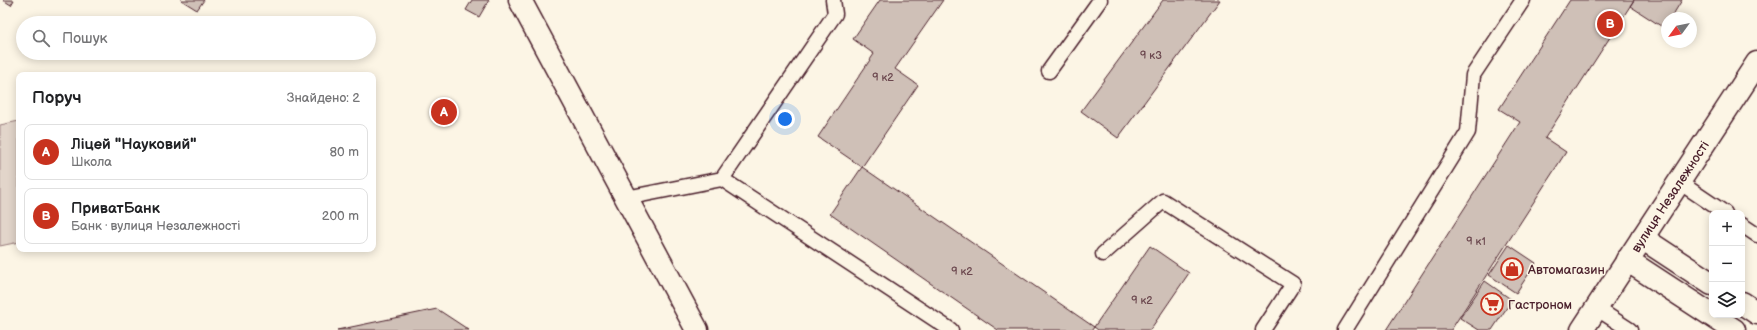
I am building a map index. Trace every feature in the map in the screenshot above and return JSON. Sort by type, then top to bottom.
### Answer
[{"type":"street","points":[[520,0],[697,330]]},
{"type":"street","name":"вулиця Незалежності","points":[[1582,330],[1757,63]]},
{"type":"street","points":[[1642,238],[1709,282]]},
{"type":"street","points":[[1628,260],[1734,330]]},
{"type":"street","points":[[1745,305],[1757,313]]},
{"type":"lane","points":[[626,198],[722,179],[835,14],[833,0]]},
{"type":"lane","points":[[1049,71],[1100,0]]},
{"type":"lane","points":[[1346,330],[1468,132],[1473,75],[1523,0]]},
{"type":"lane","points":[[722,179],[950,330]]},
{"type":"lane","points":[[1679,182],[1721,210]]},
{"type":"lane","points":[[1103,254],[1163,201],[1293,284],[1262,330]]},
{"type":"lane","points":[[1745,227],[1757,235]]},
{"type":"lane","points":[[1596,308],[1630,330]]},
{"type":"shaded area","points":[[16,122],[16,243],[0,246],[0,125]]},
{"type":"building","points":[[3,0],[14,0],[11,5]]},
{"type":"building","points":[[181,0],[204,0],[197,10]]},
{"type":"building","points":[[472,0],[489,0],[479,17],[466,10]]},
{"type":"building","points":[[880,0],[943,0],[895,69],[918,85],[862,167],[818,137],[874,54],[853,39]]},
{"type":"building","points":[[1163,0],[1220,0],[1118,138],[1081,111]]},
{"type":"building","points":[[1570,0],[1634,0],[1545,138],[1566,152],[1451,330],[1386,330],[1520,122],[1499,109]]},
{"type":"building","points":[[1634,0],[1682,0],[1675,12],[1661,12],[1661,26],[1630,6]]},
{"type":"building","points":[[862,167],[1094,327],[1092,330],[998,330],[830,214]]},
{"type":"building","points":[[1509,245],[1536,263],[1516,293],[1489,275]]},
{"type":"building","points":[[1150,246],[1189,273],[1150,330],[1098,330],[1094,327]]},
{"type":"building","points":[[1485,281],[1512,300],[1492,330],[1479,330],[1460,318]]},
{"type":"building","points":[[437,309],[469,330],[337,330]]},
{"type":"place","name":"ПриватБанк","points":[[1610,24]]},
{"type":"place","name":"Ліцей \"Науковий\"","points":[[444,112]]},
{"type":"place","name":"Автомагазин","points":[[1512,269]]},
{"type":"place","name":"Гастроном","points":[[1492,304]]}]
